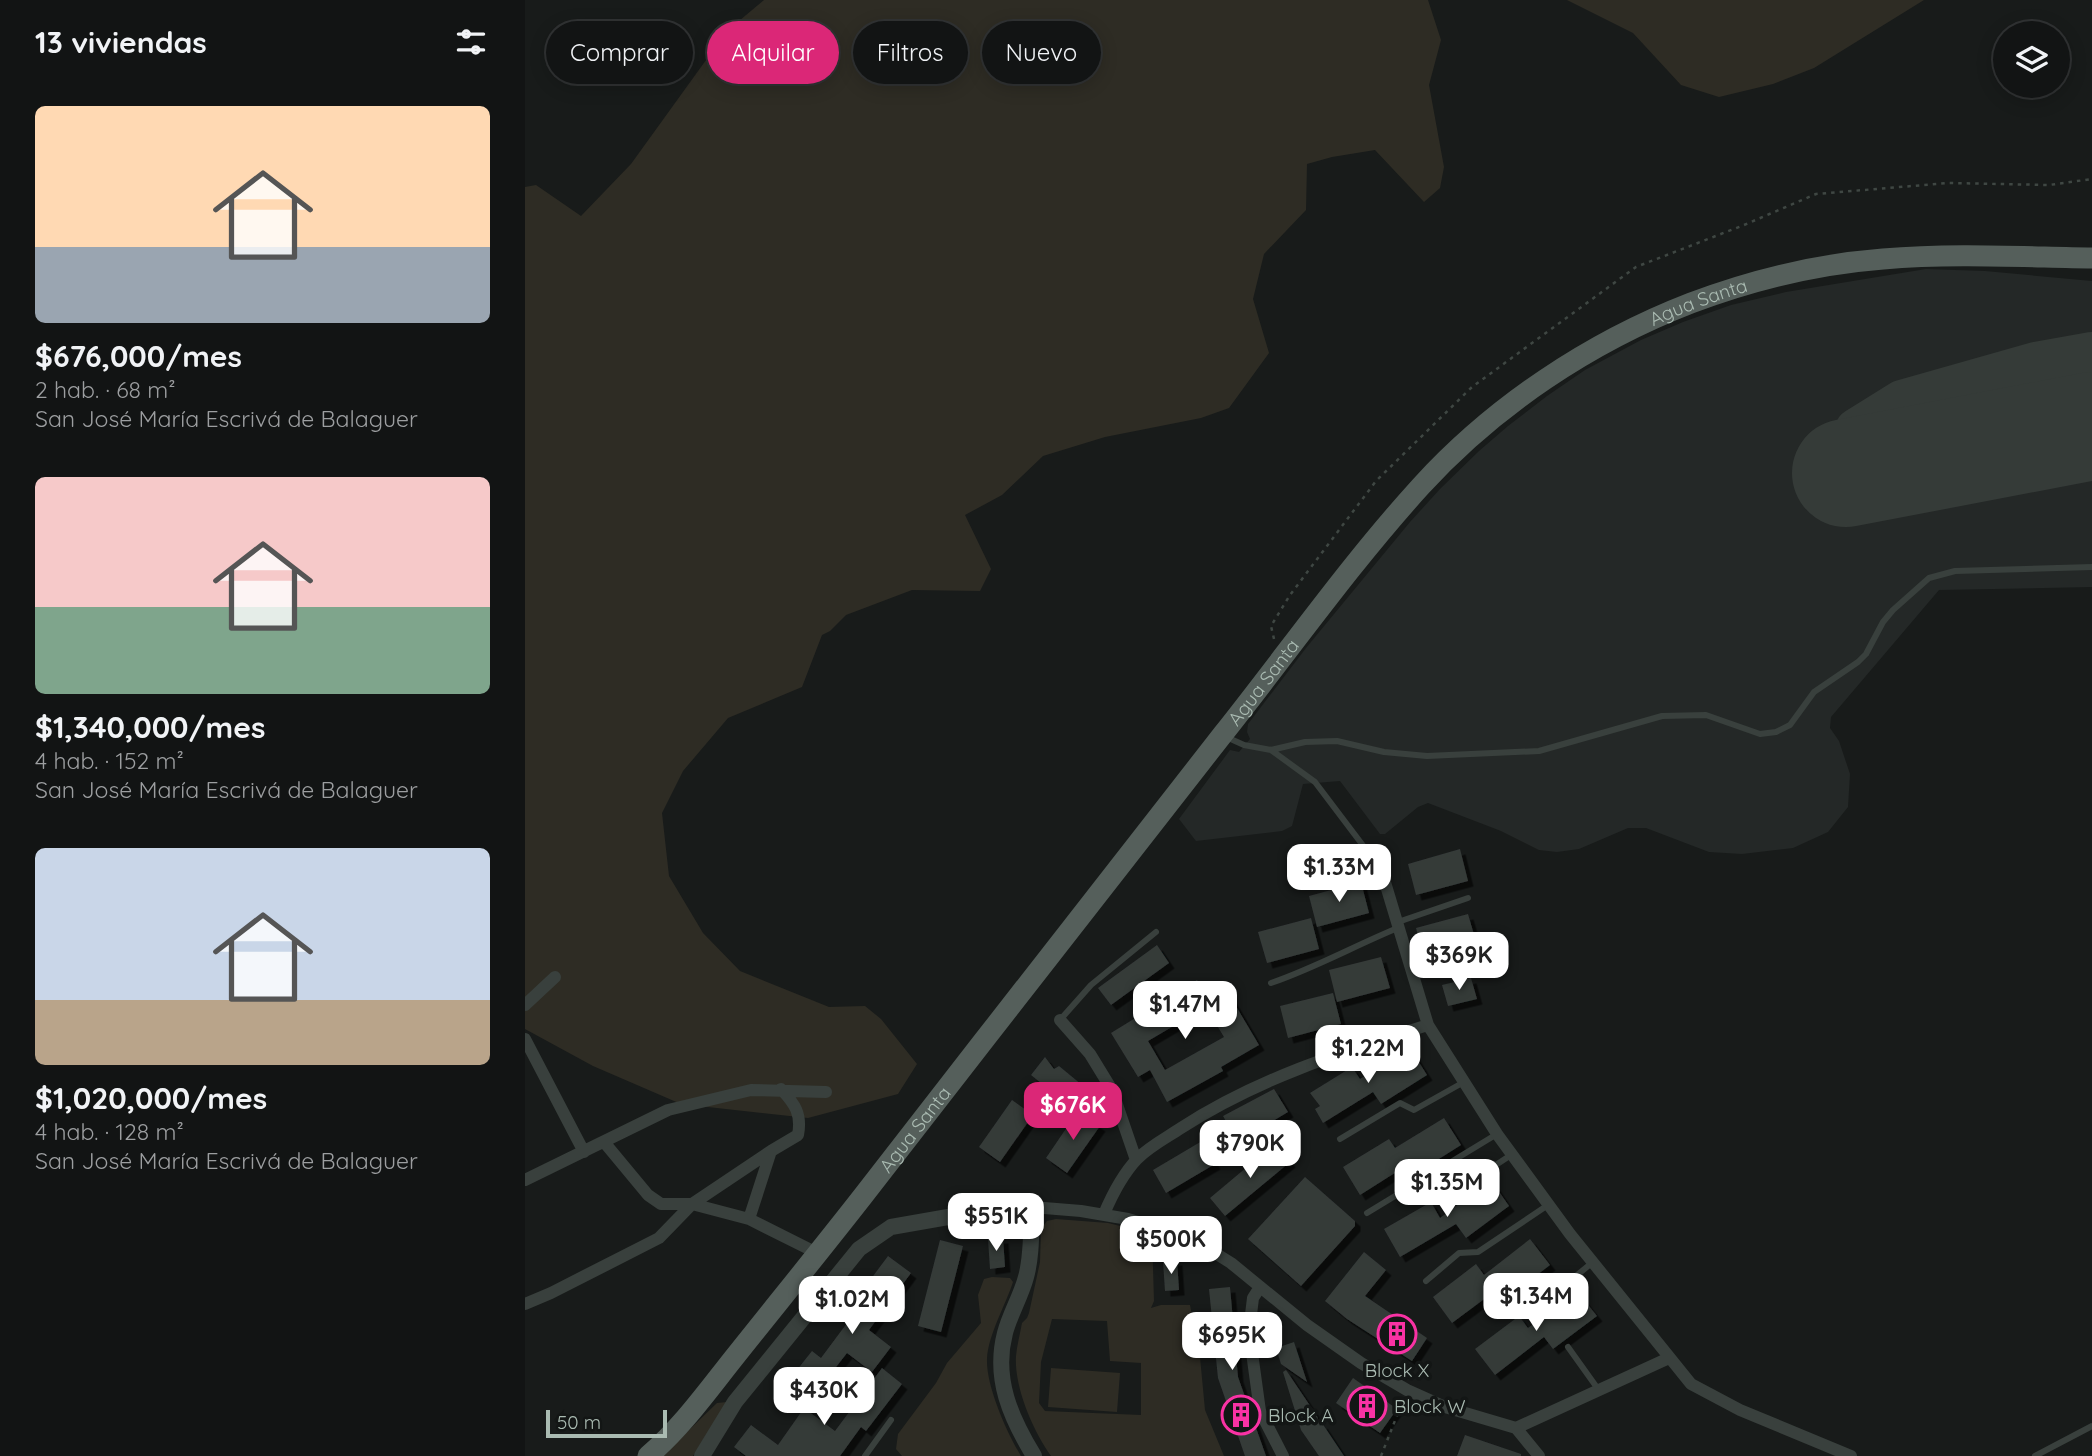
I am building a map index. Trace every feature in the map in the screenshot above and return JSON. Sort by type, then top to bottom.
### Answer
[{"type":"main road","name":"Agua Santa","points":[[648,1456],[695,1408],[1357,563],[1423,484],[1490,420],[1556,372],[1598,347],[1653,319],[1721,292],[1760,281],[1825,267],[1919,257],[2092,258]]},
{"type":"street","points":[[1381,869],[1428,1025],[1511,1155],[1669,1358],[1691,1384],[1739,1409],[1851,1456]]},
{"type":"street","points":[[525,1005],[555,977]]},
{"type":"street","points":[[1061,1020],[1090,1054],[1112,1090],[1136,1160]]},
{"type":"street","points":[[1104,1214],[1122,1179],[1136,1160],[1155,1144],[1197,1118],[1262,1083],[1315,1061],[1428,1025]]},
{"type":"street","points":[[525,1039],[584,1152]]},
{"type":"street","points":[[525,1304],[659,1238],[692,1204],[798,1135],[801,1121],[792,1100],[781,1089]]},
{"type":"street","points":[[525,1180],[668,1110],[751,1090],[826,1092]]},
{"type":"street","points":[[604,1142],[648,1195],[661,1204],[692,1204],[749,1219],[817,1253]]},
{"type":"street","points":[[749,1219],[771,1151]]},
{"type":"street","points":[[1032,1207],[1027,1275],[1006,1332],[1001,1359],[1003,1389],[1012,1416],[1034,1456]]},
{"type":"street","points":[[702,1456],[735,1402],[859,1249],[891,1227],[988,1210],[1032,1207],[1104,1214],[1153,1226],[1199,1243],[1231,1263],[1334,1345],[1407,1390],[1445,1407],[1516,1428],[1539,1456]]},
{"type":"street","points":[[1260,1287],[1253,1298],[1249,1331],[1259,1411],[1283,1456]]},
{"type":"street","points":[[1516,1428],[1669,1358]]},
{"type":"lane","points":[[1222,735],[1244,745],[1271,750],[1305,742],[1337,741],[1384,752],[1427,757],[1539,751],[1662,716],[1706,715],[1760,734],[1776,732],[1790,724],[1814,692],[1859,662],[1883,622],[1929,578],[1955,570],[2092,567]]},
{"type":"lane","points":[[1271,750],[1315,782],[1381,869]]},
{"type":"lane","points":[[1271,983],[1307,971],[1399,924],[1468,898]]},
{"type":"lane","points":[[1061,1020],[1091,985],[1156,932]]},
{"type":"lane","points":[[1340,1139],[1400,1103],[1414,1110],[1464,1082]]},
{"type":"lane","points":[[1367,1213],[1497,1134]]},
{"type":"lane","points":[[1441,1201],[1511,1155]]},
{"type":"lane","points":[[1426,1281],[1459,1253],[1478,1252],[1548,1205]]},
{"type":"lane","points":[[1549,1298],[1593,1262]]},
{"type":"lane","points":[[1568,1347],[1599,1391]]},
{"type":"lane","points":[[865,1456],[891,1420]]},
{"type":"lane","points":[[2035,1456],[2092,1426]]},
{"type":"path","points":[[1381,1456],[1407,1390]]},
{"type":"shaded area","points":[[764,0],[1428,0],[1441,40],[1429,85],[1444,167],[1440,188],[1424,202],[1375,150],[1307,164],[1306,210],[1264,254],[1253,299],[1269,353],[1229,408],[1201,418],[1105,437],[1043,456],[1002,495],[965,515],[991,569],[980,591],[912,590],[846,615],[822,635],[802,687],[728,718],[683,771],[662,813],[669,876],[703,933],[740,971],[829,1007],[865,1006],[881,1019],[917,1064],[898,1094],[808,1118],[681,1104],[593,1066],[525,1029],[525,187],[536,185],[581,216],[631,164],[689,84],[693,84],[693,78],[707,59],[707,84],[839,84],[839,21],[739,21]]},
{"type":"shaded area","points":[[1567,0],[1924,0],[1814,68],[1773,84],[1719,97],[1681,85],[1633,33]]},
{"type":"shaded area","points":[[1926,269],[1985,271],[2092,281],[2092,587],[1939,590],[1831,717],[1830,728],[1839,741],[1850,774],[1848,807],[1828,832],[1793,848],[1742,854],[1709,852],[1646,828],[1628,828],[1579,849],[1557,852],[1539,850],[1501,831],[1428,803],[1418,807],[1385,834],[1380,834],[1340,781],[1303,784],[1292,826],[1282,831],[1196,841],[1179,819],[1230,750],[1239,752],[1250,739],[1248,724],[1306,648],[1410,522],[1479,451],[1547,396],[1585,370],[1641,340],[1731,305],[1786,292]]},
{"type":"shaded area","points":[[1056,1219],[1108,1223],[1152,1234],[1154,1301],[1151,1308],[1161,1305],[1190,1305],[1200,1357],[1205,1410],[1224,1456],[1051,1456],[1026,1408],[1016,1368],[1016,1352],[1022,1323],[1029,1313],[1040,1262],[1041,1229],[1047,1221]],"holes":[[[1052,1319],[1107,1321],[1110,1361],[1141,1363],[1141,1415],[1045,1411],[1039,1403],[1041,1362]]]},
{"type":"shaded area","points":[[1010,1278],[1013,1282],[994,1330],[987,1359],[994,1395],[1021,1456],[902,1456],[896,1449],[898,1434],[936,1383],[947,1363],[981,1323],[978,1295],[984,1279]]},
{"type":"shaded area","points":[[1051,1368],[1120,1373],[1117,1412],[1048,1407]]},
{"type":"shaded area","points":[[727,1402],[693,1456],[662,1456],[717,1403]]},
{"type":"building","points":[[1460,849],[1468,881],[1416,895],[1408,864]]},
{"type":"building","points":[[1361,882],[1369,913],[1317,927],[1309,896]]},
{"type":"building","points":[[1468,914],[1477,945],[1424,959],[1416,928]]},
{"type":"building","points":[[1311,918],[1319,949],[1267,963],[1258,932]]},
{"type":"building","points":[[1157,945],[1169,963],[1111,1005],[1098,988]]},
{"type":"building","points":[[1381,957],[1390,988],[1337,1002],[1329,970]]},
{"type":"building","points":[[1471,978],[1477,999],[1448,1006],[1442,985]]},
{"type":"building","points":[[1197,980],[1211,1004],[1148,1041],[1165,1070],[1224,1037],[1207,1009],[1230,996],[1259,1045],[1221,1067],[1223,1071],[1167,1102],[1150,1070],[1138,1077],[1111,1033]]},
{"type":"building","points":[[1333,993],[1341,1024],[1288,1038],[1280,1006]]},
{"type":"building","points":[[1410,1048],[1427,1075],[1381,1104],[1373,1092],[1323,1123],[1315,1109],[1320,1106],[1310,1093],[1352,1067],[1360,1079]]},
{"type":"building","points":[[1045,1057],[1054,1069],[1059,1066],[1082,1085],[1067,1104],[1031,1075]]},
{"type":"building","points":[[1274,1089],[1288,1112],[1238,1142],[1223,1116]]},
{"type":"building","points":[[1012,1100],[1033,1115],[1000,1162],[979,1147]]},
{"type":"building","points":[[1078,1111],[1100,1126],[1067,1173],[1046,1158]]},
{"type":"building","points":[[1444,1118],[1461,1145],[1415,1174],[1409,1164],[1360,1195],[1343,1167],[1389,1139],[1395,1148]]},
{"type":"building","points":[[1202,1141],[1215,1164],[1166,1193],[1153,1170]]},
{"type":"building","points":[[1272,1146],[1277,1146],[1290,1162],[1225,1216],[1210,1198]]},
{"type":"building","points":[[1305,1177],[1355,1221],[1355,1226],[1301,1286],[1248,1239]]},
{"type":"building","points":[[1491,1180],[1509,1206],[1466,1238],[1456,1224],[1400,1257],[1384,1229],[1431,1202],[1440,1218]]},
{"type":"building","points":[[1003,1238],[1005,1267],[990,1269],[988,1239]]},
{"type":"building","points":[[1530,1239],[1550,1265],[1507,1298],[1499,1288],[1452,1323],[1433,1297],[1476,1264],[1484,1275]]},
{"type":"building","points":[[940,1240],[963,1246],[941,1332],[918,1326]]},
{"type":"building","points":[[1364,1252],[1386,1270],[1365,1296],[1427,1338],[1412,1361],[1347,1319],[1325,1301]]},
{"type":"building","points":[[888,1256],[911,1273],[869,1330],[891,1347],[872,1372],[847,1353],[804,1408],[781,1390],[812,1351],[821,1358],[859,1307],[853,1303]]},
{"type":"building","points":[[1177,1260],[1179,1290],[1165,1291],[1163,1261]]},
{"type":"building","points":[[1230,1287],[1238,1377],[1266,1456],[1245,1456],[1218,1378],[1209,1289]]},
{"type":"building","points":[[1577,1291],[1597,1316],[1553,1349],[1544,1337],[1495,1375],[1475,1349],[1519,1316],[1528,1328]]},
{"type":"building","points":[[1294,1342],[1307,1382],[1281,1364],[1276,1348]]},
{"type":"building","points":[[882,1368],[902,1384],[866,1431],[861,1427],[840,1456],[746,1456],[734,1447],[751,1425],[778,1445],[804,1408],[835,1431]]},
{"type":"building","points":[[1286,1370],[1317,1416],[1320,1426],[1322,1423],[1344,1456],[1319,1456],[1301,1430],[1283,1372]]},
{"type":"building","name":"Block W","points":[[1353,1378],[1397,1409],[1380,1433],[1336,1403]]},
{"type":"building","points":[[1465,1435],[1521,1454],[1521,1456],[1457,1456]]},
{"type":"taxiway","points":[[1846,473],[1857,430],[1902,402],[2036,364],[2092,354]]},
{"type":"runway","points":[[1846,473],[2092,426]]},
{"type":"place","name":"Block X","points":[[1397,1334]]},
{"type":"place","name":"Block W","points":[[1367,1406]]},
{"type":"place","name":"Block A","points":[[1241,1415]]}]
